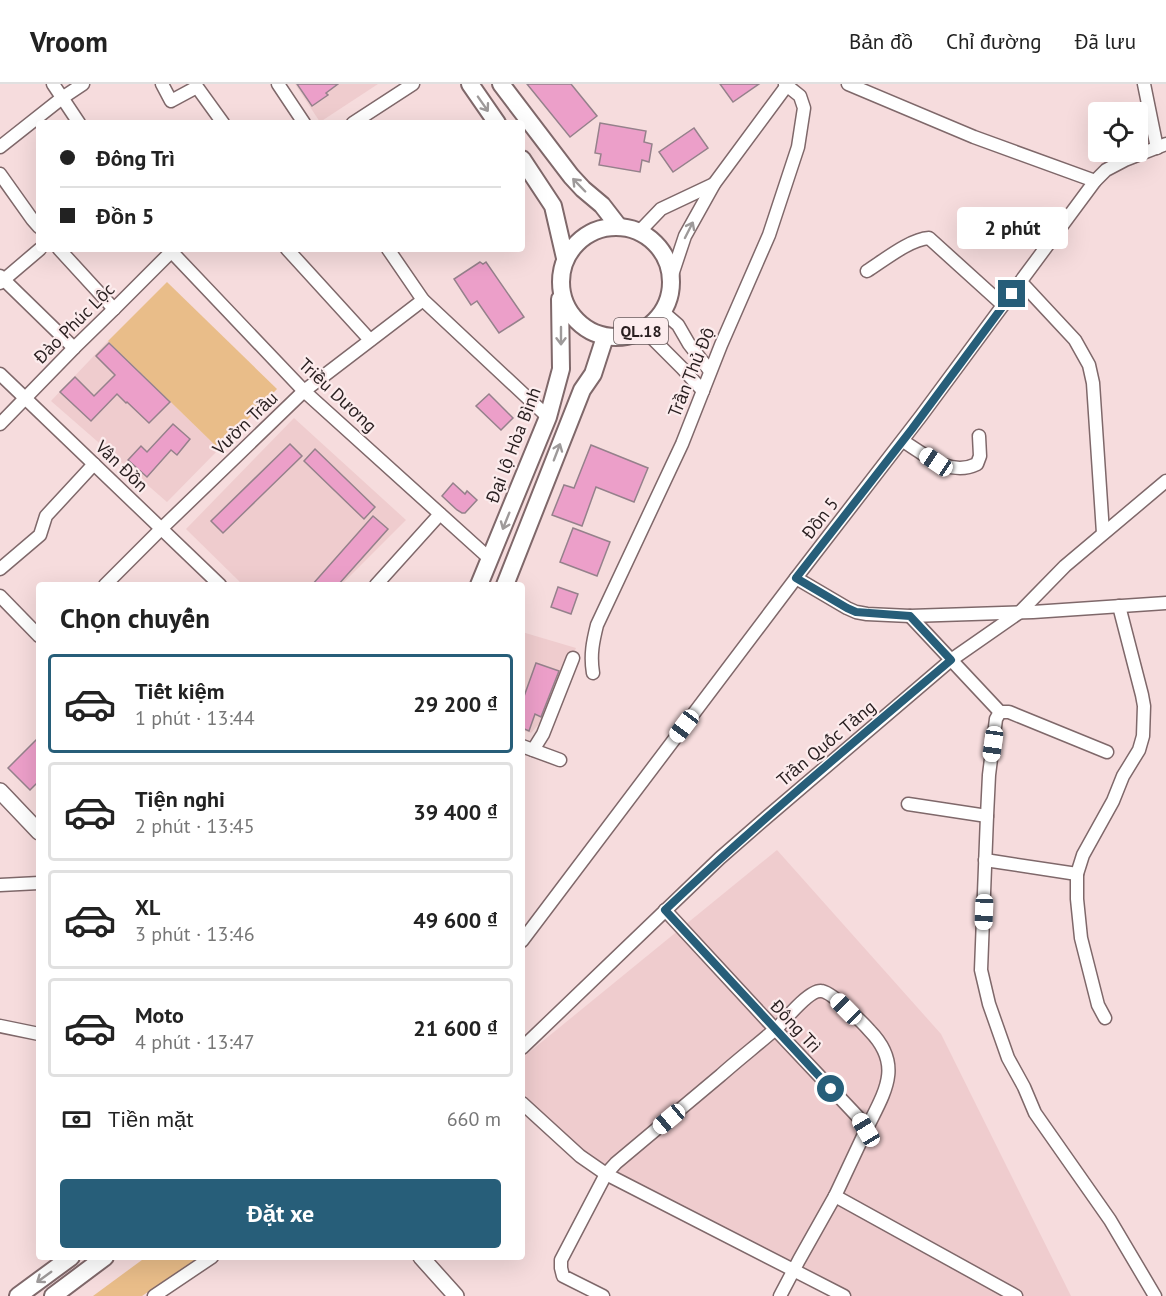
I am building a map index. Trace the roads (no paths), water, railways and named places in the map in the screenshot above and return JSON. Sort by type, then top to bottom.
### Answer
[{"type":"highway","points":[[470,84],[495,120]]},
{"type":"highway","points":[[501,84],[571,176],[602,205],[619,227]]},
{"type":"highway","points":[[525,164],[553,206],[566,258]]},
{"type":"highway","name":"QL.18","points":[[619,227],[639,232],[661,251],[668,264],[671,278],[670,296],[663,312],[644,330],[625,337],[605,337],[586,330],[571,316],[562,298],[560,277],[566,258],[578,242],[590,233],[604,228],[619,227]]},
{"type":"highway","name":"Đại lộ Hòa Bình","points":[[480,582],[548,417],[561,369],[560,277]]},
{"type":"highway","name":"QL.18","points":[[508,579],[605,337]]},
{"type":"highway","points":[[489,562],[508,579]]},
{"type":"highway","points":[[18,1296],[66,1260]]},
{"type":"highway","points":[[53,1296],[101,1260]]},
{"type":"main road","points":[[0,791],[36,829]]},
{"type":"main road","points":[[424,1260],[456,1296]]},
{"type":"street","points":[[53,84],[77,120]]},
{"type":"street","points":[[0,147],[83,84]]},
{"type":"street","points":[[162,84],[171,101],[197,87],[221,120]]},
{"type":"street","points":[[278,84],[302,120]]},
{"type":"street","points":[[358,120],[413,84]]},
{"type":"street","points":[[671,278],[686,236],[714,184],[786,84]]},
{"type":"street","name":"Trần Thủ Độ","points":[[593,673],[592,643],[597,624],[682,444],[710,371],[770,235],[798,147],[804,108],[800,96],[786,84]]},
{"type":"street","points":[[848,84],[974,137],[1095,181]]},
{"type":"street","points":[[1144,84],[1162,146]]},
{"type":"street","name":"Đồn 5","points":[[525,937],[796,578],[903,441],[1095,181],[1106,170],[1125,160],[1162,146]]},
{"type":"street","points":[[0,174],[36,224]]},
{"type":"street","points":[[639,232],[661,209],[714,184]]},
{"type":"street","points":[[867,271],[912,243],[922,238],[929,238],[1003,305]]},
{"type":"street","points":[[36,252],[1,280],[74,348]]},
{"type":"street","points":[[62,252],[114,309]]},
{"type":"street","name":"Đào Phúc Lộc","points":[[0,424],[169,252]]},
{"type":"street","name":"Triều Dương","points":[[173,252],[304,391],[440,514],[489,562]]},
{"type":"street","points":[[290,252],[370,340]]},
{"type":"street","points":[[390,252],[423,300],[548,417]]},
{"type":"street","points":[[1021,282],[1075,340],[1089,365],[1093,383],[1103,533]]},
{"type":"street","name":"Vườn Trầu","points":[[108,582],[304,391],[423,300]]},
{"type":"street","points":[[663,312],[678,325],[689,345],[710,371]]},
{"type":"street","points":[[644,330],[703,391]]},
{"type":"street","name":"Vân Đồn","points":[[0,374],[217,582]]},
{"type":"street","points":[[903,441],[946,466],[970,467],[977,464],[980,456],[979,436]]},
{"type":"street","points":[[0,569],[40,535],[46,516],[94,464]]},
{"type":"street","name":"Trần Quốc Tảng","points":[[525,1045],[665,910],[766,817],[951,660],[1020,612],[1065,566],[1166,481]]},
{"type":"street","points":[[379,582],[440,514]]},
{"type":"street","points":[[796,578],[856,612],[910,616],[1166,603]]},
{"type":"street","points":[[0,596],[36,633]]},
{"type":"street","points":[[1105,1018],[1098,1005],[1082,938],[1077,899],[1077,874],[1083,855],[1113,801],[1123,776],[1139,750],[1143,736],[1144,705],[1119,606]]},
{"type":"street","points":[[910,616],[1000,712],[1009,712],[1107,752]]},
{"type":"street","points":[[560,760],[528,748],[543,734],[573,658]]},
{"type":"street","points":[[1000,712],[996,719],[989,775],[985,860],[981,970],[989,1004],[1008,1058],[1035,1113],[1110,1220],[1155,1296]]},
{"type":"street","points":[[908,804],[987,816]]},
{"type":"street","points":[[985,860],[1077,874]]},
{"type":"street","points":[[0,885],[36,884]]},
{"type":"street","name":"Đông Trì","points":[[665,910],[859,1118],[866,1130]]},
{"type":"street","points":[[603,1296],[563,1276],[561,1260],[606,1174],[616,1163],[775,1029],[813,993],[822,991],[832,995],[883,1046],[890,1074],[885,1092],[835,1196],[780,1296]]},
{"type":"street","points":[[0,1026],[36,1033]]},
{"type":"street","points":[[525,1106],[580,1156],[606,1174],[844,1296]]},
{"type":"street","points":[[835,1196],[1016,1296]]},
{"type":"street","points":[[154,1296],[208,1260]]}]
